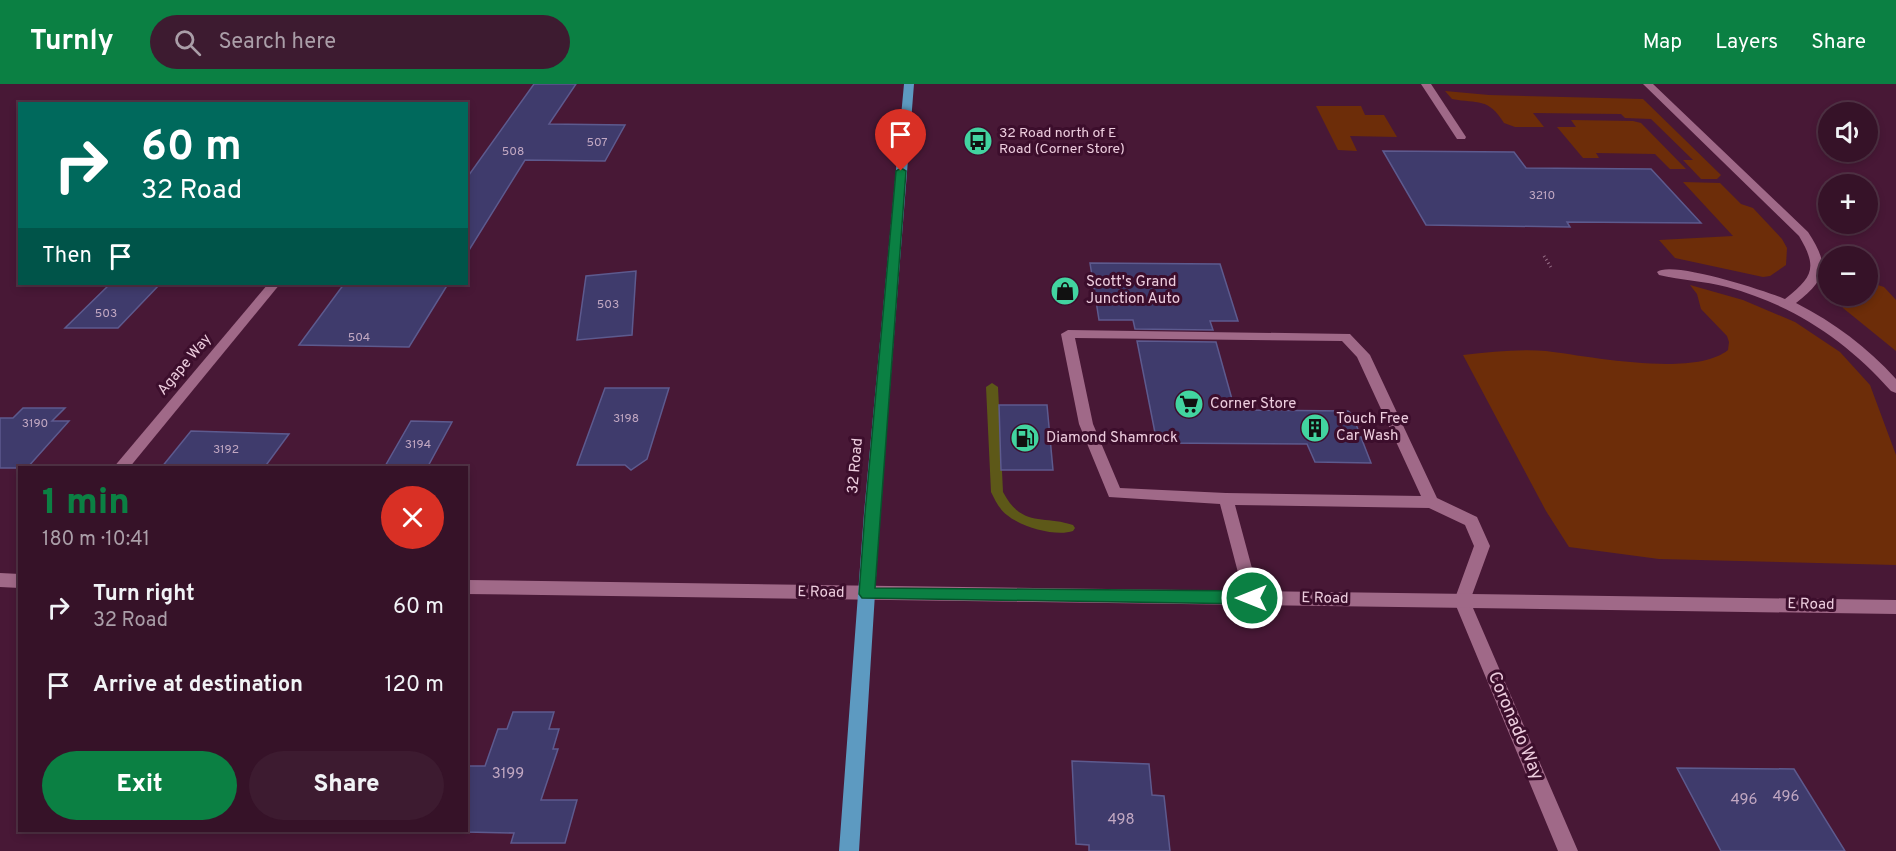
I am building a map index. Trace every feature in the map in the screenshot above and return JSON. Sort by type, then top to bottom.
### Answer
[{"type":"main road","name":"32 Road","points":[[849,851],[872,513],[909,84]]},
{"type":"street","points":[[1426,84],[1461,137]]},
{"type":"street","points":[[1648,84],[1804,234],[1813,248],[1818,261],[1818,273],[1812,284],[1787,304]]},
{"type":"street","points":[[1663,272],[1693,275],[1787,304],[1843,334],[1865,352],[1896,388]]},
{"type":"street","name":"Agape Way","points":[[123,466],[273,285]]},
{"type":"street","points":[[1431,502],[1363,356],[1346,336],[1068,334],[1086,424],[1114,493],[1226,499],[1431,502],[1471,521],[1482,546],[1462,600]]},
{"type":"street","points":[[1226,499],[1252,598]]},
{"type":"street","points":[[0,580],[18,580]]},
{"type":"street","name":"E Road","points":[[468,587],[1896,606]]},
{"type":"street","name":"Coronado Way","points":[[1462,600],[1568,851]]},
{"type":"path","points":[[1544,256],[1552,269]]},
{"type":"shaded area","points":[[1445,91],[1489,95],[1643,99],[1721,175],[1717,179],[1701,179],[1683,160],[1693,160],[1651,119],[1625,118],[1621,114],[1533,113],[1544,127],[1515,127],[1504,123],[1487,105],[1452,99]]},
{"type":"shaded area","points":[[1316,106],[1361,106],[1365,115],[1384,115],[1397,137],[1350,136],[1357,151],[1338,150]]},
{"type":"shaded area","points":[[1571,120],[1641,123],[1686,169],[1670,169],[1655,154],[1596,153],[1599,158],[1583,158],[1557,127],[1576,127]]},
{"type":"shaded area","points":[[1683,182],[1720,183],[1741,204],[1753,208],[1782,239],[1787,248],[1786,265],[1770,276],[1763,277],[1675,258],[1659,240],[1733,236]]},
{"type":"shaded area","points":[[1690,285],[1743,300],[1795,322],[1840,352],[1870,385],[1896,455],[1896,565],[1659,559],[1569,547],[1546,511],[1463,355],[1536,350],[1640,363],[1667,364],[1691,363],[1712,358],[1728,350],[1729,342],[1727,336],[1701,309],[1697,294]]},
{"type":"shaded area","points":[[1878,285],[1884,287],[1896,300],[1896,351],[1842,306],[1878,306]]},
{"type":"building","points":[[534,84],[576,84],[549,124],[625,125],[605,161],[525,160],[468,252],[468,176]]},
{"type":"building","points":[[1383,151],[1514,152],[1526,168],[1651,169],[1701,223],[1567,222],[1570,227],[1426,225]]},
{"type":"building","points":[[1090,263],[1220,264],[1238,321],[1210,321],[1213,330],[1135,329],[1133,320],[1099,320]]},
{"type":"building","points":[[636,271],[632,335],[577,340],[586,276]]},
{"type":"building","points":[[109,285],[159,285],[118,328],[65,328]]},
{"type":"building","points":[[343,285],[447,285],[409,347],[299,345]]},
{"type":"building","points":[[1137,341],[1216,342],[1235,410],[1348,411],[1352,414],[1371,463],[1315,462],[1307,444],[1157,443]]},
{"type":"building","points":[[605,388],[669,388],[647,459],[631,470],[625,465],[577,465]]},
{"type":"building","name":"Diamond Shamrock","points":[[999,405],[1047,405],[1053,470],[1001,470]]},
{"type":"building","points":[[23,408],[65,408],[52,421],[69,421],[29,466],[0,468],[0,418],[13,418]]},
{"type":"building","points":[[411,421],[452,422],[428,466],[385,466]]},
{"type":"building","points":[[191,431],[289,434],[265,466],[163,466]]},
{"type":"building","points":[[513,712],[554,712],[549,729],[559,729],[553,749],[558,749],[541,800],[577,800],[565,843],[511,843],[514,833],[466,832],[468,832],[468,766],[485,766],[498,729],[507,729]]},
{"type":"building","points":[[1072,761],[1149,764],[1152,795],[1164,796],[1170,851],[1089,851],[1089,845],[1076,844]]},
{"type":"building","points":[[1677,768],[1794,769],[1845,851],[1721,851]]},
{"type":"waterway","points":[[992,387],[997,492],[1009,511],[1017,517],[1036,524],[1069,528]]},
{"type":"place","name":"32 Road north of E Road (Corner Store)","points":[[978,141]]},
{"type":"place","name":"Scott's Grand Junction Auto","points":[[1065,291]]},
{"type":"place","name":"Corner Store","points":[[1189,404]]},
{"type":"place","name":"Touch Free Car Wash","points":[[1315,428]]},
{"type":"place","name":"Diamond Shamrock","points":[[1025,438]]},
{"type":"route","points":[[901,171],[867,594],[1252,598]]}]
